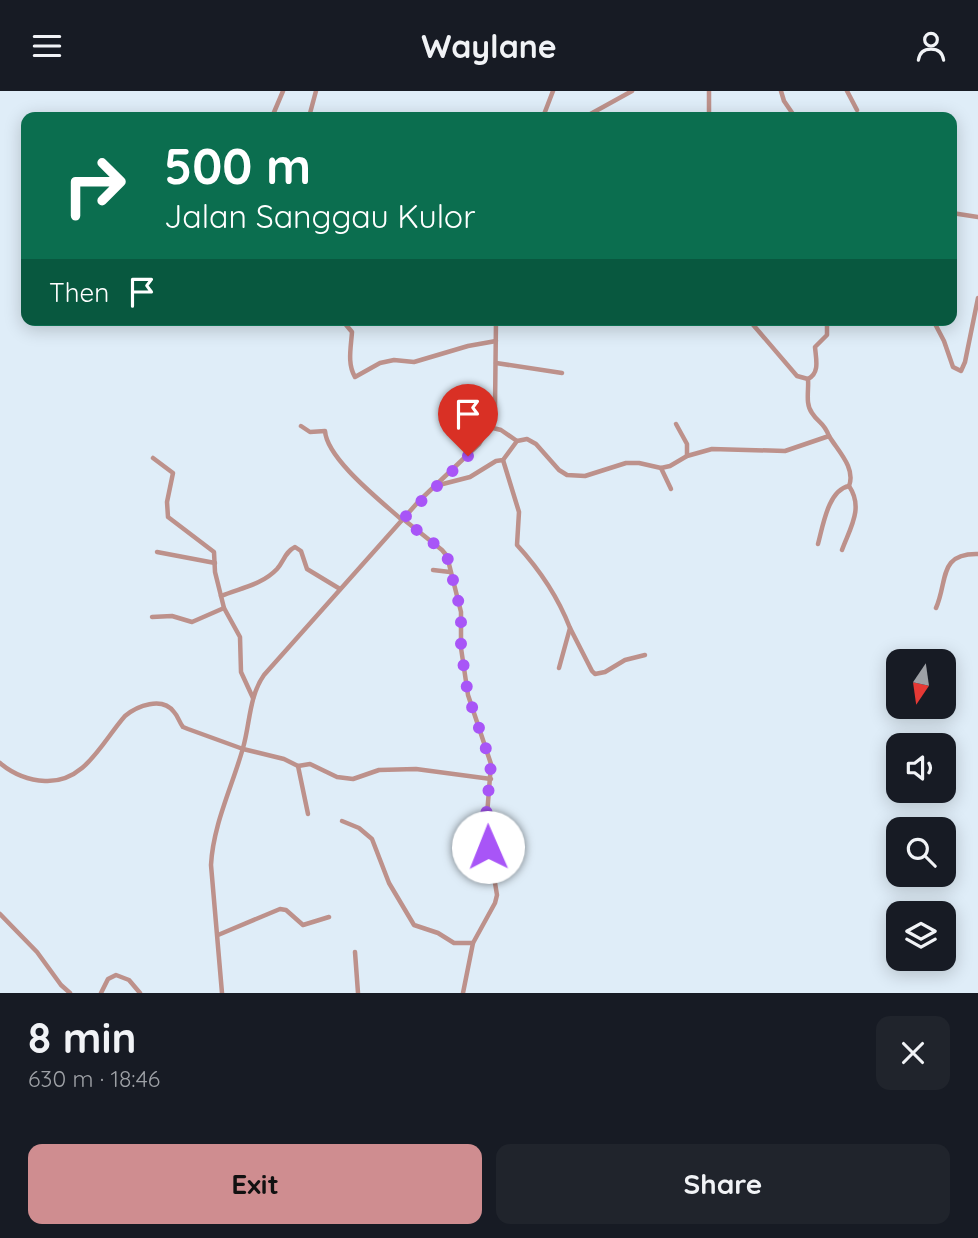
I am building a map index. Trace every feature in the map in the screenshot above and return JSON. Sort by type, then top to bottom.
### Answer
[{"type":"street","points":[[274,112],[282,91]]},
{"type":"street","points":[[310,112],[316,91]]},
{"type":"street","points":[[545,112],[553,91]]},
{"type":"street","points":[[593,112],[632,91]]},
{"type":"street","points":[[709,91],[709,112]]},
{"type":"street","points":[[781,91],[792,112]]},
{"type":"street","points":[[847,91],[857,110]]},
{"type":"street","points":[[957,214],[978,217]]},
{"type":"street","points":[[936,326],[953,367],[961,371],[978,298]]},
{"type":"street","points":[[347,326],[352,332],[350,359],[355,377],[380,363],[414,362],[468,346],[496,341]]},
{"type":"street","points":[[222,993],[211,865],[217,828],[243,749],[257,685],[402,519],[479,444],[489,427],[495,407],[496,326]]},
{"type":"street","points":[[754,326],[797,376],[808,379]]},
{"type":"street","points":[[808,379],[815,373],[815,347],[827,335],[827,326]]},
{"type":"street","points":[[496,363],[562,373]]},
{"type":"street","points":[[808,379],[809,409],[824,424],[852,477],[849,486],[857,512],[842,550]]},
{"type":"street","points":[[676,424],[687,444],[687,456]]},
{"type":"street","points":[[301,426],[310,432],[325,431],[329,444],[346,467],[402,519],[444,552],[450,572],[461,612],[461,648],[468,695],[490,756],[491,779],[485,828],[497,895],[474,943],[463,993]]},
{"type":"street","points":[[489,427],[501,430],[517,441],[532,441],[559,470],[574,477],[625,463],[662,468],[687,456],[721,447],[785,451],[829,436]]},
{"type":"street","points":[[435,486],[470,477],[496,461],[503,460],[517,441]]},
{"type":"street","points":[[153,458],[173,473],[167,502],[168,517],[214,552],[224,608],[240,637],[241,672],[253,698]]},
{"type":"street","points":[[503,460],[519,512],[517,545],[556,597],[592,671],[595,674],[605,672],[625,660],[645,655]]},
{"type":"street","points":[[662,468],[671,489]]},
{"type":"street","points":[[818,544],[835,495],[849,486]]},
{"type":"street","points":[[221,596],[261,581],[277,569],[285,555],[295,547],[301,551],[307,569],[340,589]]},
{"type":"street","points":[[157,552],[215,563]]},
{"type":"street","points":[[936,608],[941,598],[946,569],[958,557],[978,554]]},
{"type":"street","points":[[433,570],[450,572]]},
{"type":"street","points":[[152,617],[172,616],[192,622],[224,608]]},
{"type":"street","points":[[559,668],[570,628]]},
{"type":"street","points":[[0,763],[24,777],[38,781],[65,780],[82,769],[125,716],[134,709],[150,704],[169,707],[183,727],[243,749],[284,759],[298,766],[310,765],[331,775],[348,779],[379,771],[416,769],[491,779]]},
{"type":"street","points":[[298,766],[308,814]]},
{"type":"street","points":[[342,821],[359,828],[372,839],[389,883],[414,925],[438,933],[454,943],[474,943]]},
{"type":"street","points":[[218,936],[280,909],[286,910],[303,925],[329,916]]},
{"type":"street","points":[[0,914],[37,952],[70,993]]},
{"type":"street","points":[[355,952],[358,993]]},
{"type":"street","points":[[101,993],[108,979],[116,975],[129,980],[140,993]]},
{"type":"route","points":[[468,456],[403,519],[447,556],[451,581],[461,612],[461,648],[468,695],[490,756],[491,787],[485,828],[488,847]]}]
